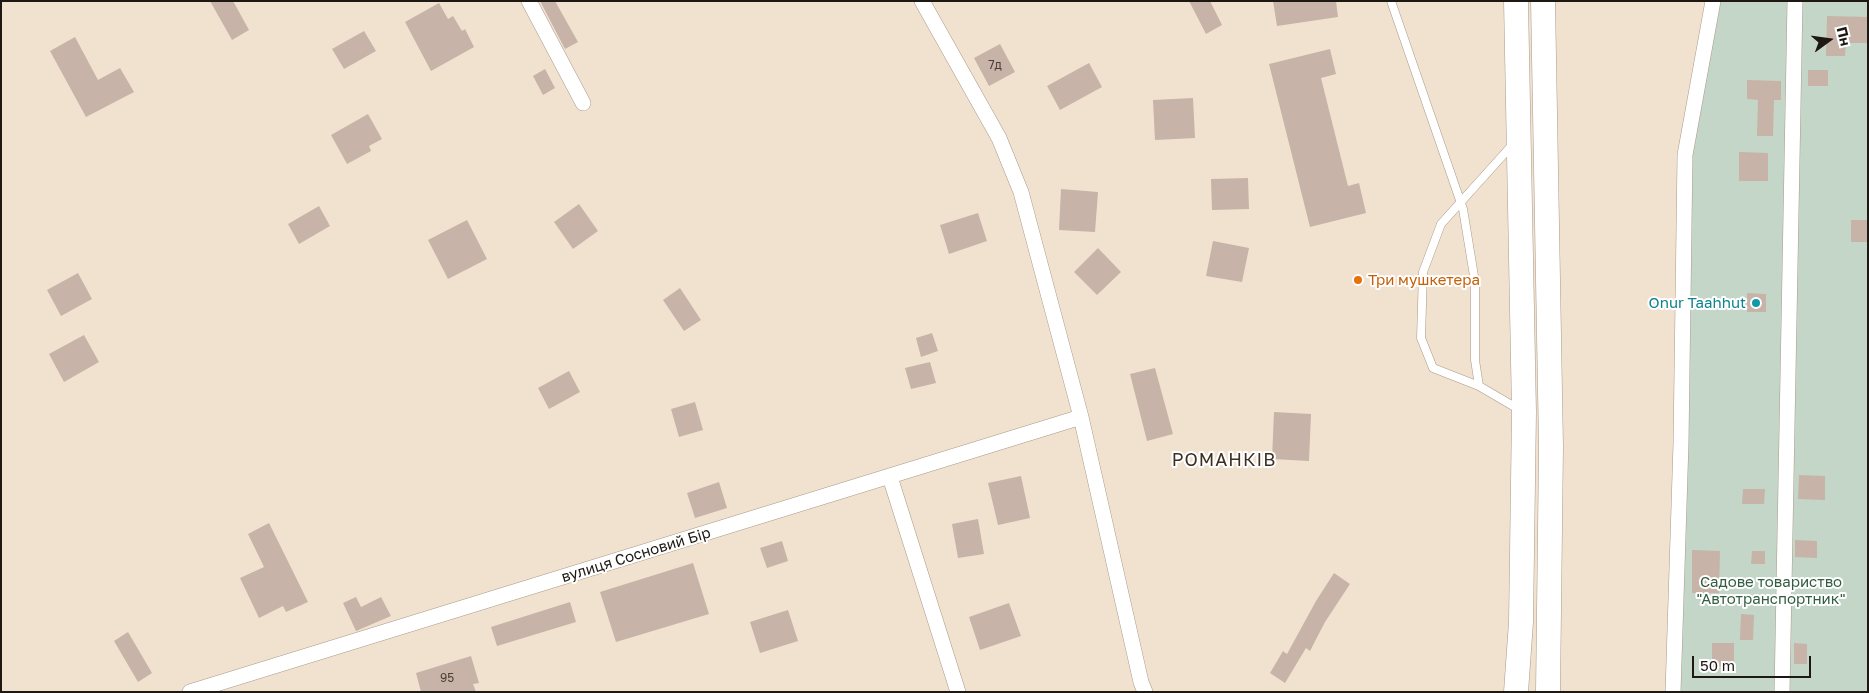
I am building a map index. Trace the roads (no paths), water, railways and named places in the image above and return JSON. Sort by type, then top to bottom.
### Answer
[{"type":"main road","points":[[1516,1],[1524,412],[1521,622],[1516,692]]},
{"type":"main road","points":[[1543,1],[1551,447],[1548,692]]},
{"type":"street","points":[[529,1],[583,103]]},
{"type":"street","points":[[922,1],[999,138],[1022,192],[1081,417],[1141,682],[1145,692]]},
{"type":"street","points":[[1673,692],[1682,443],[1685,155],[1713,1]]},
{"type":"street","points":[[1782,692],[1795,1]]},
{"type":"street","name":"вулиця Сосновий Бір","points":[[190,692],[1081,417]]},
{"type":"street","points":[[890,477],[958,692]]},
{"type":"lane","points":[[1391,1],[1460,202],[1475,282],[1475,360],[1479,386]]},
{"type":"lane","points":[[1519,138],[1441,224],[1423,272],[1421,338],[1433,368],[1479,386],[1524,412]]},
{"type":"place","name":"Три мушкетера","points":[[1358,280]]},
{"type":"place","name":"Onur Taahhut","points":[[1756,303]]},
{"type":"district","name":"РОМАНКІВ","points":[[1224,460]]},
{"type":"park label","name":"Садове товариство \"Автотранспортник\"","points":[[1771,590]]}]
